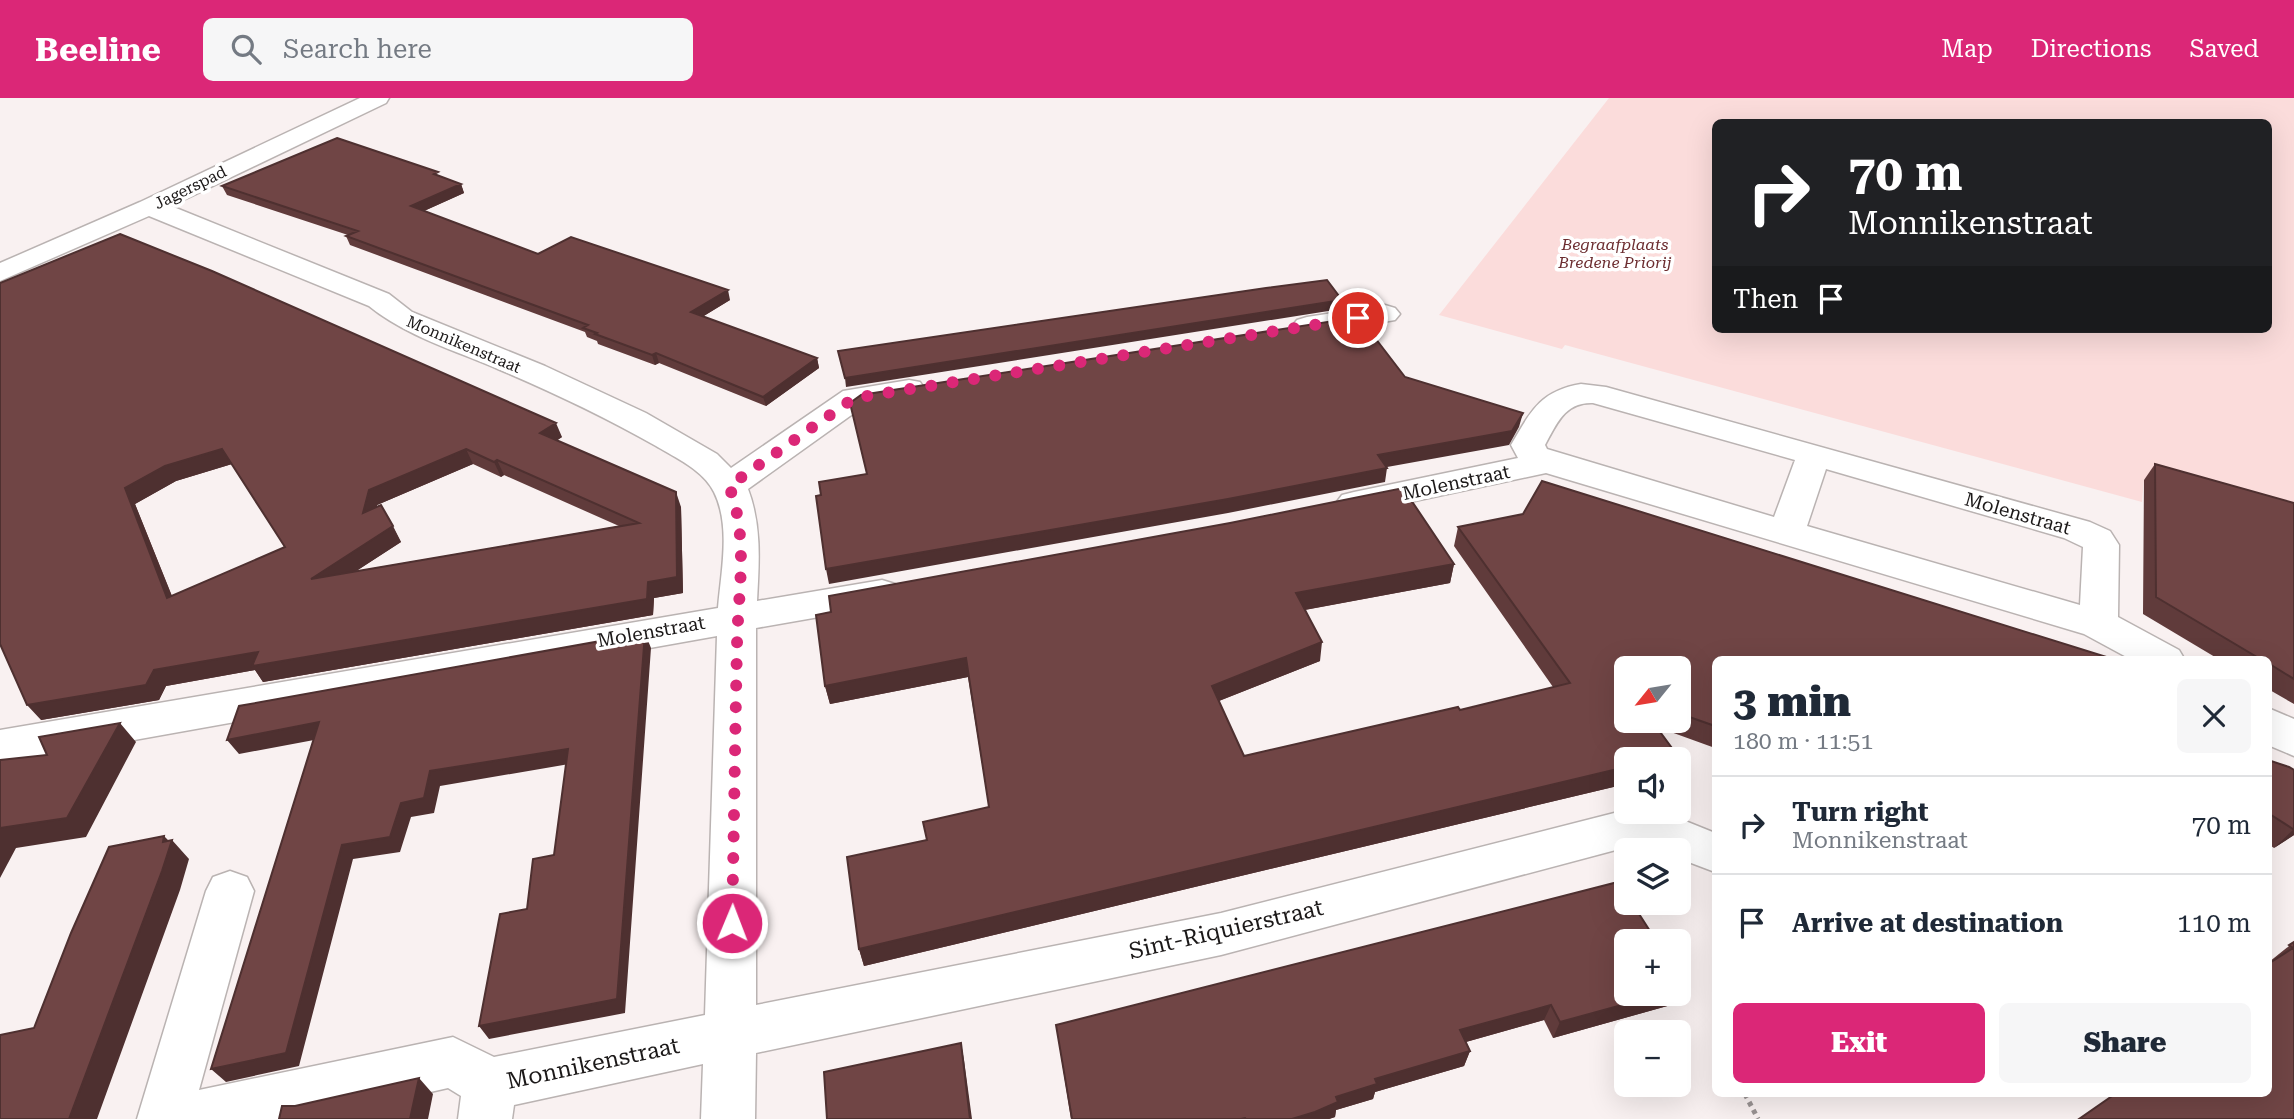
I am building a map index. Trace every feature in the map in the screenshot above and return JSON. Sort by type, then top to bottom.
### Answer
[{"type":"street","name":"Jagerspad","points":[[0,273],[149,208],[378,98]]},
{"type":"street","name":"Monnikenstraat","points":[[149,208],[379,300],[402,318],[534,373],[634,420],[705,461],[729,486],[736,504],[742,544],[737,616],[728,1119]]},
{"type":"street","points":[[1276,331],[1385,314]]},
{"type":"street","points":[[729,486],[854,398],[936,385]]},
{"type":"street","name":"Molenstraat","points":[[2098,624],[2101,545],[2097,539],[2077,530],[1595,394],[1574,392],[1556,400],[1528,445],[1535,456],[1547,462],[2098,624],[2158,656]]},
{"type":"street","points":[[1787,531],[1814,455]]},
{"type":"street","name":"Molenstraat","points":[[1321,509],[1547,462]]},
{"type":"street","name":"Molenstraat","points":[[0,747],[912,587]]},
{"type":"street","points":[[2272,726],[2294,740]]},
{"type":"street","name":"Sint-Riquierstraat","points":[[730,1034],[1221,934],[1644,824],[1712,852]]},
{"type":"street","points":[[164,1119],[230,891]]},
{"type":"street","name":"Monnikenstraat","points":[[487,1102],[730,1034]]},
{"type":"street","points":[[191,1119],[453,1062],[487,1102]]},
{"type":"path","points":[[1747,1097],[1758,1119]]},
{"type":"green space","name":"Begraafplaats Bredene Priorij","points":[[1609,98],[2294,98],[2294,519],[2144,479],[2142,502],[1565,345],[1562,349],[1439,315]]},
{"type":"building","points":[[337,138],[438,172],[434,174],[461,184],[411,206],[538,254],[571,237],[728,290],[691,312],[817,358],[763,397],[656,353],[652,355],[583,328],[588,325],[346,236],[358,231],[222,186]]},
{"type":"building","points":[[120,234],[212,271],[556,423],[540,433],[676,492],[677,577],[648,582],[647,599],[252,666],[258,652],[154,670],[146,685],[27,705],[0,644],[0,283]],"holes":[[[222,449],[285,547],[167,598],[125,488],[165,466]],[[466,449],[639,523],[311,579],[393,526],[381,505],[363,513],[369,490]]]},
{"type":"building","points":[[1327,280],[1342,300],[845,378],[838,351],[1266,288]]},
{"type":"building","points":[[1359,317],[1405,377],[1523,413],[1512,431],[1378,455],[1387,468],[1228,499],[826,569],[816,496],[821,495],[819,482],[867,474],[850,403],[861,395]]},
{"type":"building","points":[[2155,464],[2294,503],[2294,679],[2272,665],[2272,656],[2255,656],[2156,597]]},
{"type":"building","points":[[1542,481],[2103,656],[1712,656],[1712,725],[1691,718],[1691,656],[1614,656],[1614,733],[1661,733],[1671,747],[1614,747],[1614,770],[859,949],[847,857],[927,840],[923,822],[989,807],[966,658],[825,686],[816,615],[831,612],[829,596],[1230,523],[1403,488],[1454,564],[1296,593],[1322,642],[1212,686],[1244,756],[1458,707],[1460,710],[1570,683],[1458,527],[1523,514]]},
{"type":"building","points":[[645,633],[617,999],[479,1026],[500,914],[527,909],[533,859],[554,855],[568,749],[430,771],[424,798],[401,803],[390,837],[342,845],[286,1053],[211,1069],[319,722],[227,740],[239,706]]},
{"type":"building","points":[[120,723],[67,818],[0,828],[0,760],[47,755],[39,737]]},
{"type":"building","points":[[2272,761],[2294,770],[2294,829],[2272,815]]},
{"type":"building","points":[[164,836],[163,842],[172,840],[162,871],[69,1119],[0,1119],[0,1035],[34,1028],[71,933],[109,847]]},
{"type":"building","points":[[1614,883],[1614,915],[1640,915],[1649,929],[1614,929],[1614,1006],[1618,1006],[1560,1022],[1551,1005],[1460,1030],[1470,1051],[1375,1079],[1377,1084],[1336,1097],[1338,1102],[1292,1119],[1072,1119],[1056,1025]]},
{"type":"building","points":[[2294,942],[2294,1119],[2079,1119],[2111,1097],[2272,1097],[2272,961],[2293,948],[2289,945]]},
{"type":"building","points":[[961,1043],[970,1119],[827,1119],[824,1072]]},
{"type":"building","points":[[419,1078],[410,1119],[279,1119],[282,1106],[295,1106]]},
{"type":"route","points":[[732,923],[737,616],[742,544],[736,504],[729,486],[854,398],[1358,318]]}]
